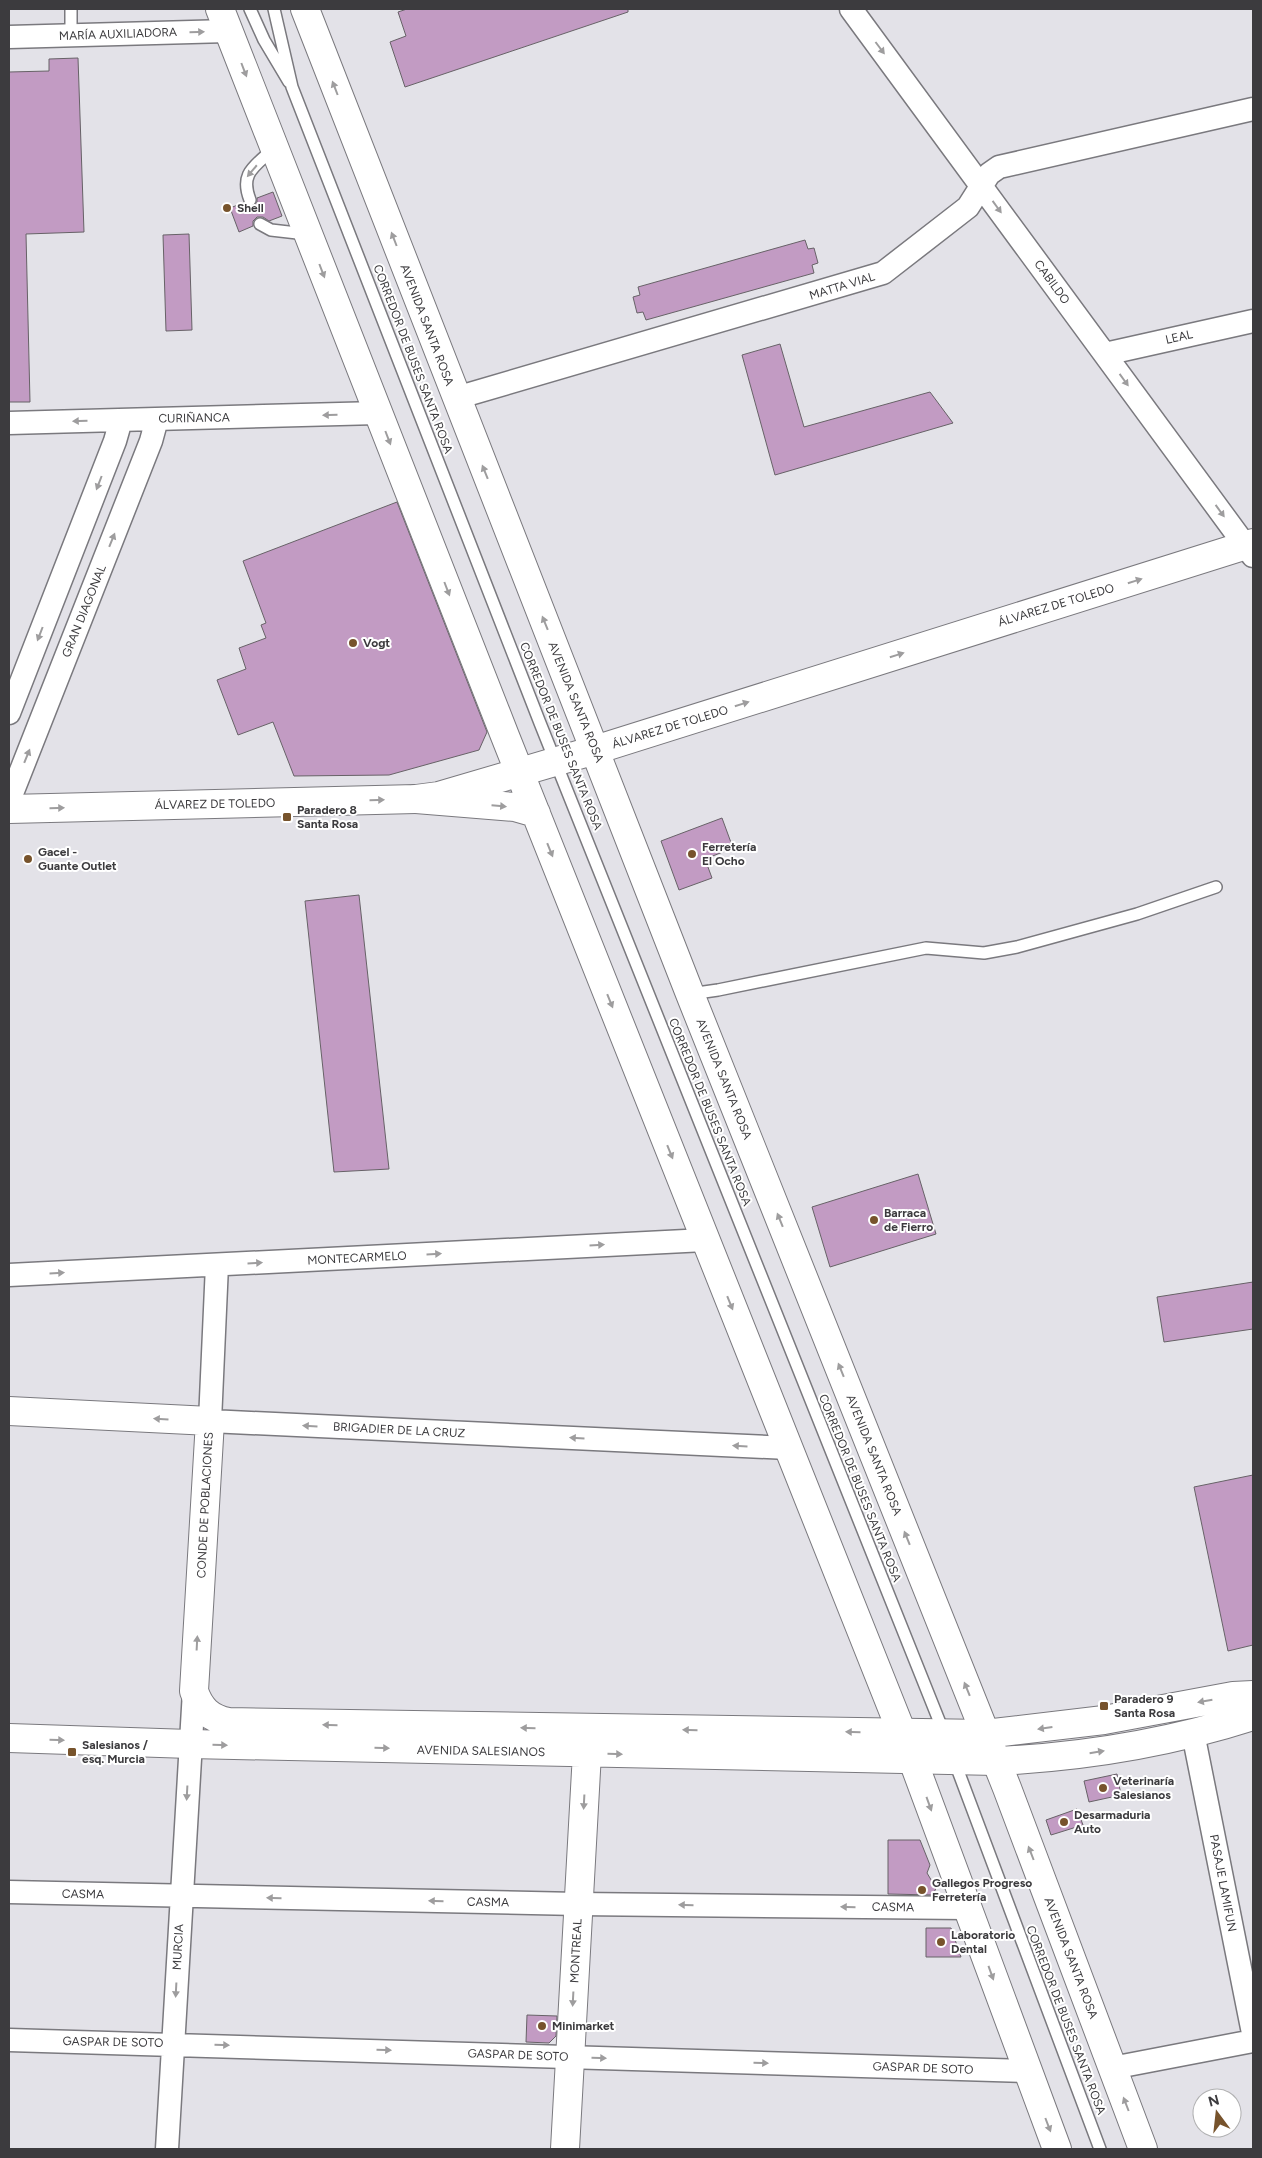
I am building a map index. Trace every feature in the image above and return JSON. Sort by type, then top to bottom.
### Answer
[{"type":"main road","name":"AVENIDA SANTA ROSA","points":[[304,9],[690,994],[996,1761],[1143,2149]]},
{"type":"main road","points":[[224,20],[519,772],[912,1758],[1057,2149]]},
{"type":"main road","name":"ÁLVAREZ DE TOLEDO","points":[[9,810],[416,799],[459,791],[1250,548]]},
{"type":"main road","points":[[416,799],[515,807],[536,813]]},
{"type":"main road","name":"BRIGADIER DE LA CRUZ","points":[[9,1411],[210,1421]]},
{"type":"main road","name":"CONDE DE POBLACIONES","points":[[194,1691],[210,1421]]},
{"type":"main road","name":"AVENIDA SALESIANOS","points":[[194,1691],[199,1704],[204,1710],[211,1716],[228,1722],[902,1733],[948,1746]]},
{"type":"main road","points":[[948,1746],[985,1734],[1088,1722],[1233,1696],[1253,1695]]},
{"type":"main road","points":[[948,1746],[996,1761],[1087,1754],[1193,1733],[1253,1716]]},
{"type":"main road","name":"AVENIDA SALESIANOS","points":[[9,1738],[587,1753],[912,1758],[948,1746]]},
{"type":"main road","name":"MONTREAL","points":[[565,2149],[587,1753]]},
{"type":"street","name":"CABILDO","points":[[851,9],[1250,548]]},
{"type":"street","name":"MARÍA AUXILIADORA","points":[[9,37],[71,35],[224,20]]},
{"type":"street","name":"MATTA VIAL","points":[[456,398],[884,273],[968,206],[988,174],[999,167],[1253,109]]},
{"type":"street","name":"LEAL","points":[[1105,354],[1253,320]]},
{"type":"street","name":"CURIÑANCA","points":[[9,423],[378,413]]},
{"type":"street","name":"GRAN DIAGONAL","points":[[9,801],[151,441],[157,419]]},
{"type":"street","points":[[9,713],[116,441],[121,420]]},
{"type":"street","name":"MONTECARMELO","points":[[9,1275],[705,1240]]},
{"type":"street","name":"CONDE DE POBLACIONES","points":[[210,1421],[217,1265]]},
{"type":"street","name":"BRIGADIER DE LA CRUZ","points":[[210,1421],[788,1448]]},
{"type":"street","name":"CONDE DE POBLACIONES","points":[[190,1744],[194,1691]]},
{"type":"street","name":"PASAJE LAMIFUN","points":[[1193,1733],[1253,2033]]},
{"type":"street","name":"MURCIA","points":[[167,2149],[190,1744]]},
{"type":"street","name":"CASMA","points":[[9,1892],[578,1904],[967,1908]]},
{"type":"street","name":"GASPAR DE SOTO","points":[[9,2040],[173,2043],[1028,2071]]},
{"type":"street","points":[[1112,2068],[1253,2041]]},
{"type":"lane","points":[[71,9],[71,35]]},
{"type":"lane","name":"CORREDOR DE BUSES SANTA ROSA","points":[[250,9],[272,56],[292,87]]},
{"type":"lane","name":"CORREDOR DE BUSES SANTA ROSA","points":[[274,9],[292,87],[556,762],[948,1746],[1100,2149]]},
{"type":"lane","points":[[250,200],[245,184],[248,174],[274,148]]},
{"type":"lane","points":[[260,224],[271,230],[308,234]]},
{"type":"lane","points":[[690,994],[926,948],[984,953],[1017,947],[1137,914],[1216,888]]},
{"type":"building","points":[[407,9],[628,9],[628,12],[405,87],[390,42],[406,36],[398,12]]},
{"type":"building","points":[[78,58],[84,232],[26,234],[30,402],[9,402],[9,72],[49,71],[49,59]]},
{"type":"building","points":[[273,192],[282,216],[269,221],[263,217],[257,217],[253,221],[253,226],[239,232],[230,208],[243,203],[248,207],[253,207],[257,202],[257,198]]},
{"type":"building","points":[[189,234],[192,330],[166,331],[163,235]]},
{"type":"building","points":[[805,240],[808,249],[814,248],[818,263],[812,265],[814,273],[646,320],[643,312],[637,313],[633,297],[640,295],[638,287]]},
{"type":"building","points":[[780,344],[804,427],[930,392],[953,423],[775,475],[742,355]]},
{"type":"building","name":"Vogt","points":[[397,502],[487,732],[479,750],[389,775],[294,776],[273,722],[238,735],[217,680],[246,669],[239,648],[266,638],[261,625],[266,623],[243,561]]},
{"type":"building","name":"Ferretería El Ocho","points":[[722,818],[733,848],[705,859],[712,878],[679,890],[661,841]]},
{"type":"building","points":[[359,895],[389,1169],[334,1172],[305,901]]},
{"type":"building","name":"Barraca de Fierro","points":[[918,1174],[936,1234],[830,1267],[812,1207]]},
{"type":"building","points":[[1253,1282],[1253,1329],[1164,1342],[1157,1297]]},
{"type":"building","points":[[1253,1475],[1253,1645],[1228,1651],[1194,1487]]},
{"type":"building","name":"Veterinaría Salesianos","points":[[1117,1774],[1121,1795],[1089,1802],[1084,1781]]},
{"type":"building","name":"Desarmaduria Auto","points":[[1077,1809],[1083,1825],[1051,1835],[1046,1820]]},
{"type":"building","points":[[888,1840],[920,1840],[930,1865],[927,1873],[936,1888],[933,1895],[888,1894]]},
{"type":"building","name":"Laboratorio Dental","points":[[926,1928],[951,1928],[961,1957],[926,1957]]},
{"type":"building","name":"Minimarket","points":[[527,2015],[557,2016],[556,2036],[549,2043],[526,2042]]},
{"type":"place","name":"Shell","points":[[227,208]]},
{"type":"place","name":"Vogt","points":[[353,643]]},
{"type":"place","name":"Paradero 8 Santa Rosa","points":[[287,817]]},
{"type":"place","name":"Ferretería El Ocho","points":[[692,854]]},
{"type":"place","name":"Gacel - Guante Outlet","points":[[28,859]]},
{"type":"place","name":"Barraca de Fierro","points":[[874,1220]]},
{"type":"place","name":"Paradero 9 Santa Rosa","points":[[1104,1706]]},
{"type":"place","name":"Salesianos / esq. Murcia","points":[[72,1752]]},
{"type":"place","name":"Veterinaría Salesianos","points":[[1103,1788]]},
{"type":"place","name":"Desarmaduria Auto","points":[[1064,1822]]},
{"type":"place","name":"Gallegos Progreso Ferretería","points":[[922,1890]]},
{"type":"place","name":"Laboratorio Dental","points":[[941,1942]]},
{"type":"place","name":"Minimarket","points":[[542,2026]]}]
